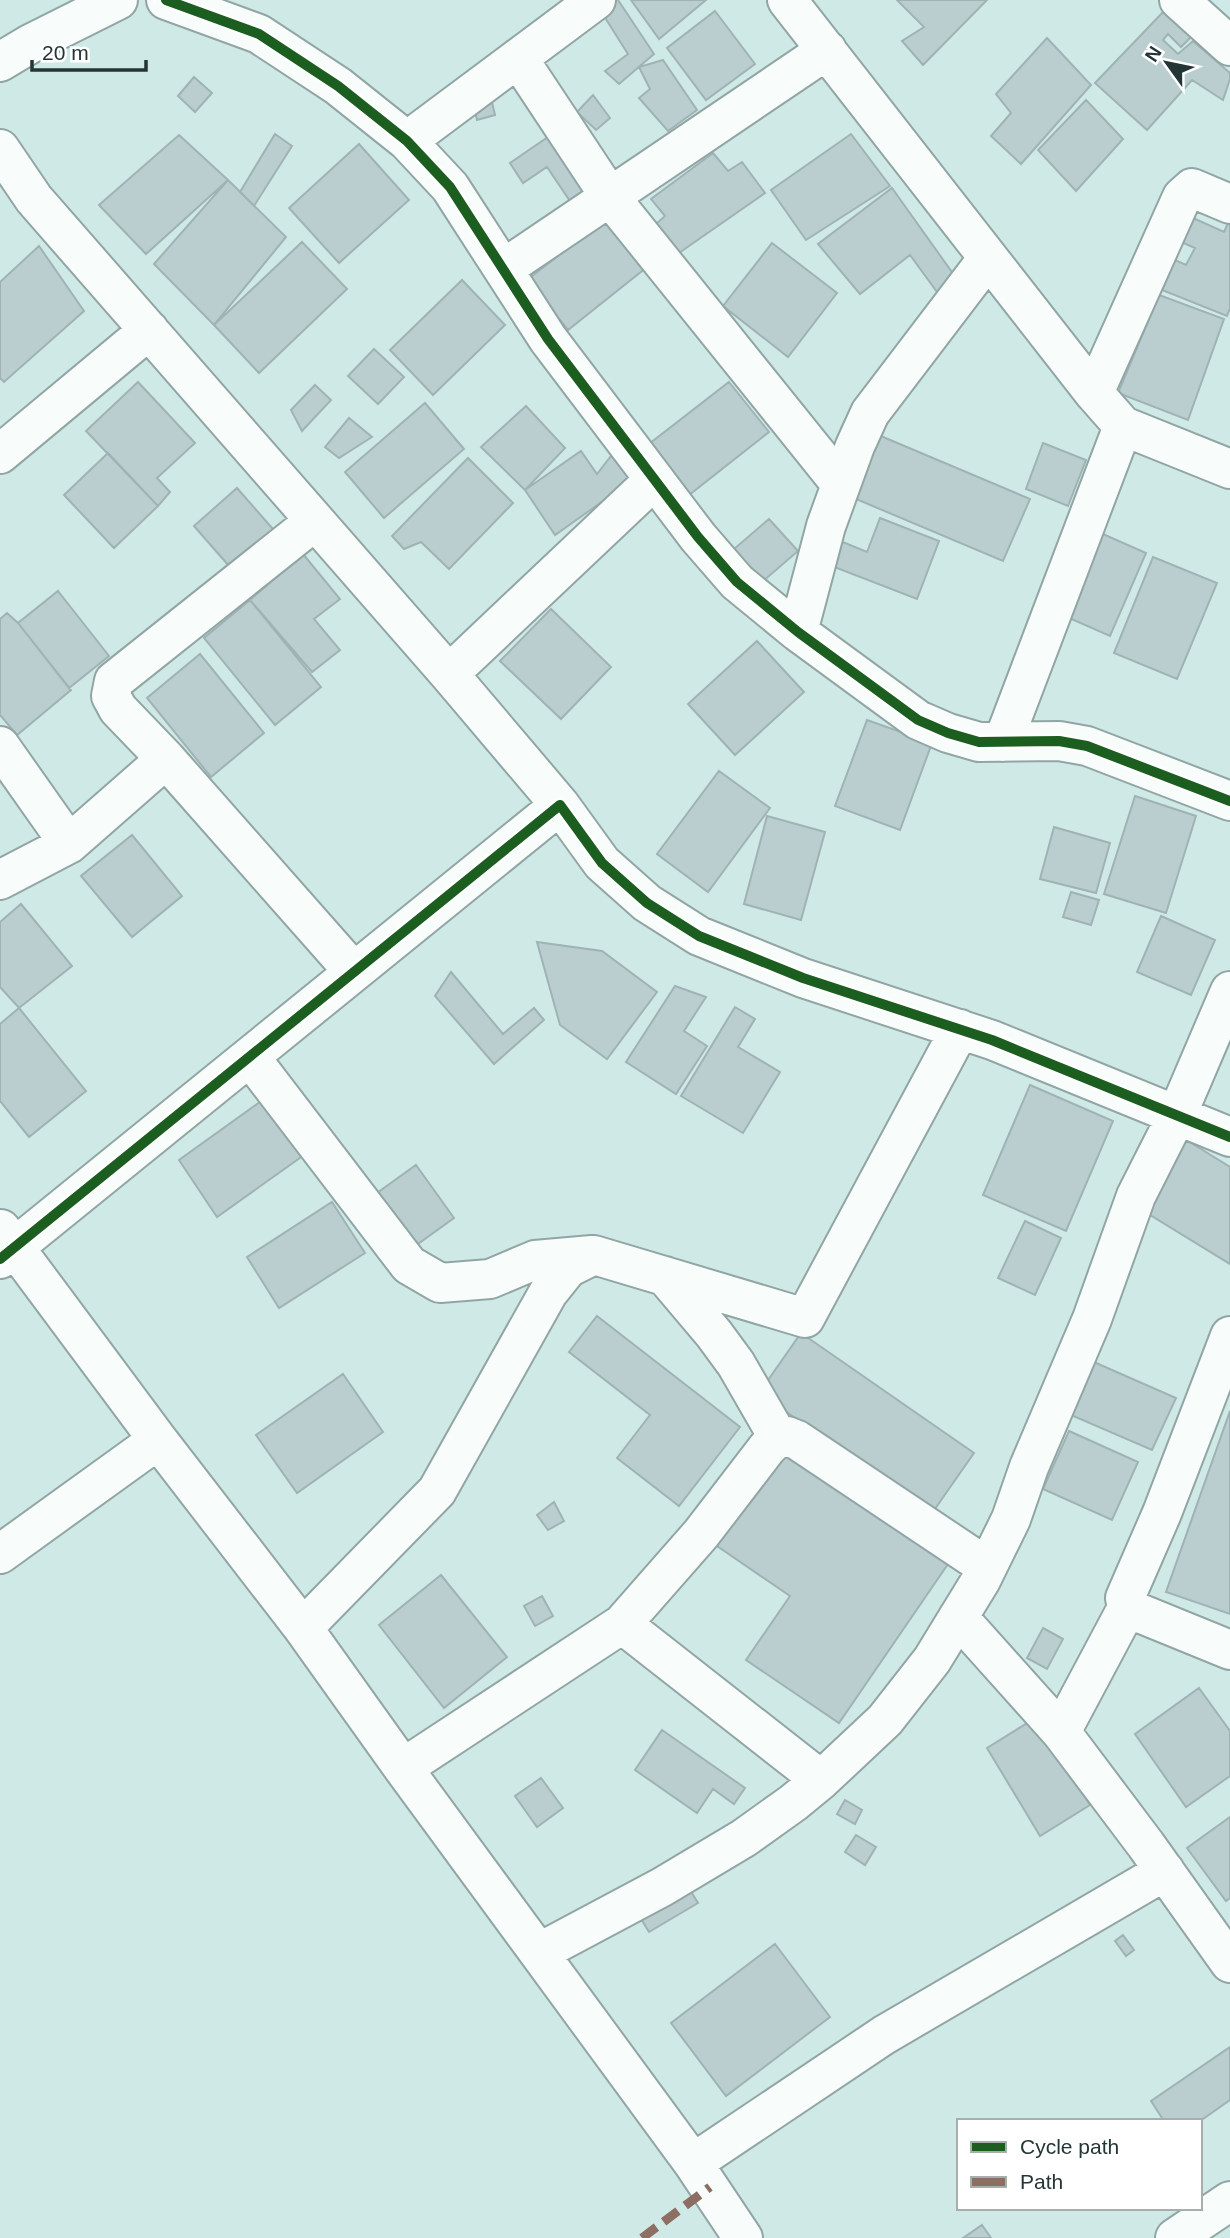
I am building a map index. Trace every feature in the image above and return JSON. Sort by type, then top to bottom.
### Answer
[{"type":"street","points":[[0,62],[118,0]]},
{"type":"street","points":[[166,0],[259,34],[338,86],[407,141],[450,187],[548,339],[698,537],[737,582],[798,632],[918,720],[947,733],[979,742],[1059,741],[1087,746],[1230,801]]},
{"type":"street","points":[[407,141],[596,0]]},
{"type":"street","points":[[787,0],[1094,393],[1123,426],[1230,469]]},
{"type":"street","points":[[1179,0],[1230,46]]},
{"type":"street","points":[[503,269],[827,50]]},
{"type":"street","points":[[518,58],[611,197],[840,483]]},
{"type":"street","points":[[0,149],[34,199],[449,674],[560,805],[601,863],[647,903],[699,936],[803,978],[960,1029],[1230,1137]]},
{"type":"street","points":[[1094,393],[1182,197],[1192,188],[1226,192]]},
{"type":"street","points":[[798,632],[818,550],[840,483],[870,413],[988,258]]},
{"type":"street","points":[[0,454],[149,330]]},
{"type":"street","points":[[1003,742],[1123,426]]},
{"type":"street","points":[[449,674],[654,481]]},
{"type":"street","points":[[315,521],[114,681],[111,696],[118,709],[166,759],[354,972]]},
{"type":"street","points":[[0,746],[69,844]]},
{"type":"street","points":[[0,880],[69,844],[166,759]]},
{"type":"street","points":[[560,805],[250,1057],[5,1245],[303,1628],[693,2163],[743,2238]]},
{"type":"street","points":[[540,1952],[662,1887],[744,1838],[821,1780],[885,1720],[932,1660],[987,1567],[1010,1519],[1029,1466],[1092,1319],[1136,1196],[1178,1115],[1230,991]]},
{"type":"street","points":[[250,1057],[409,1265],[440,1283],[490,1279],[535,1260],[594,1255],[805,1318],[960,1029]]},
{"type":"street","points":[[303,1628],[437,1491],[548,1293],[568,1268],[594,1255]]},
{"type":"street","points":[[665,1276],[736,1364],[778,1437]]},
{"type":"street","points":[[1061,1732],[1127,1608],[1125,1598],[1162,1513],[1230,1336]]},
{"type":"street","points":[[403,1768],[622,1624],[701,1534],[778,1437],[787,1436],[797,1440],[987,1567]]},
{"type":"street","points":[[0,1554],[158,1440]]},
{"type":"street","points":[[1127,1608],[1230,1650]]},
{"type":"street","points":[[958,1618],[1061,1732],[1230,1963]]},
{"type":"street","points":[[622,1624],[821,1780]]},
{"type":"street","points":[[693,2163],[884,2035],[1165,1871]]},
{"type":"street","points":[[1175,2238],[1230,2201]]},
{"type":"building","points":[[618,0],[654,54],[619,84],[605,71],[628,54],[602,13]]},
{"type":"building","points":[[631,0],[706,0],[659,39]]},
{"type":"building","points":[[897,0],[987,0],[923,65],[902,41],[924,27]]},
{"type":"building","points":[[1165,10],[1193,35],[1181,47],[1168,34],[1163,40],[1178,54],[1193,41],[1230,73],[1230,79],[1223,100],[1192,80],[1147,130],[1095,83]]},
{"type":"building","points":[[715,11],[755,64],[706,100],[667,48]]},
{"type":"building","points":[[1047,38],[1091,85],[1021,164],[991,136],[1011,113],[996,94]]},
{"type":"building","points":[[663,60],[697,110],[668,131],[639,98],[650,89],[639,67]]},
{"type":"building","points":[[194,77],[212,93],[195,112],[178,96]]},
{"type":"building","points":[[593,95],[610,118],[596,130],[577,112]]},
{"type":"building","points":[[491,98],[495,115],[477,120],[473,103]]},
{"type":"building","points":[[1086,100],[1123,139],[1076,191],[1038,150]]},
{"type":"building","points":[[275,134],[292,146],[254,206],[240,192]]},
{"type":"building","points":[[851,134],[890,186],[806,240],[771,190]]},
{"type":"building","points":[[179,135],[228,180],[146,254],[99,205]]},
{"type":"building","points":[[551,135],[590,192],[572,204],[547,167],[523,183],[510,163]]},
{"type":"building","points":[[359,144],[409,200],[339,263],[289,208]]},
{"type":"building","points":[[713,153],[728,171],[742,162],[765,193],[679,253],[656,224],[665,216],[651,199]]},
{"type":"building","points":[[228,180],[286,237],[214,325],[154,264]]},
{"type":"building","points":[[892,188],[954,275],[937,292],[910,255],[860,294],[818,244]]},
{"type":"building","points":[[608,217],[647,267],[568,330],[527,280]]},
{"type":"building","points":[[1193,218],[1224,232],[1230,219],[1230,308],[1227,316],[1162,290],[1175,260],[1186,265],[1195,248],[1181,242]]},
{"type":"building","points":[[302,242],[347,289],[259,373],[214,325]]},
{"type":"building","points":[[772,243],[837,293],[788,357],[723,306]]},
{"type":"building","points":[[39,246],[84,311],[4,382],[0,378],[0,282]]},
{"type":"building","points":[[462,280],[505,325],[433,395],[390,350]]},
{"type":"building","points":[[1159,295],[1224,319],[1188,420],[1118,393]]},
{"type":"building","points":[[374,349],[404,377],[378,404],[348,376]]},
{"type":"building","points":[[138,382],[195,443],[157,478],[170,492],[158,506],[86,431]]},
{"type":"building","points":[[729,382],[769,432],[689,495],[649,444]]},
{"type":"building","points":[[315,385],[331,400],[302,431],[291,410]]},
{"type":"building","points":[[425,403],[464,449],[384,518],[345,472]]},
{"type":"building","points":[[526,406],[565,448],[525,490],[481,447]]},
{"type":"building","points":[[349,418],[372,437],[339,458],[325,447]]},
{"type":"building","points":[[876,434],[1030,499],[1003,561],[849,496]]},
{"type":"building","points":[[1043,443],[1086,460],[1068,506],[1026,489]]},
{"type":"building","points":[[581,451],[597,474],[611,456],[637,477],[555,535],[525,490]]},
{"type":"building","points":[[108,453],[158,506],[114,548],[64,495]]},
{"type":"building","points":[[468,458],[513,503],[449,569],[421,542],[404,549],[392,536]]},
{"type":"building","points":[[237,488],[279,536],[236,574],[194,526]]},
{"type":"building","points":[[880,518],[939,541],[917,599],[829,565],[838,540],[867,552]]},
{"type":"building","points":[[769,519],[798,551],[762,582],[734,549]]},
{"type":"building","points":[[1096,531],[1146,553],[1110,636],[1060,614]]},
{"type":"building","points":[[303,554],[340,599],[314,619],[340,650],[312,672],[250,600]]},
{"type":"building","points":[[1153,557],[1217,583],[1177,679],[1114,653]]},
{"type":"building","points":[[58,591],[109,656],[69,688],[18,623]]},
{"type":"building","points":[[250,600],[321,687],[275,725],[204,638]]},
{"type":"building","points":[[551,609],[611,667],[561,719],[500,661]]},
{"type":"building","points":[[7,613],[71,690],[17,735],[0,715],[0,619]]},
{"type":"building","points":[[757,641],[804,692],[735,755],[688,704]]},
{"type":"building","points":[[200,654],[264,733],[211,777],[147,698]]},
{"type":"building","points":[[867,720],[932,743],[900,830],[835,806]]},
{"type":"building","points":[[719,771],[770,808],[708,892],[657,854]]},
{"type":"building","points":[[1135,796],[1196,816],[1166,913],[1104,894]]},
{"type":"building","points":[[767,816],[825,832],[801,920],[744,904]]},
{"type":"building","points":[[1054,827],[1110,843],[1096,893],[1040,879]]},
{"type":"building","points":[[132,835],[182,896],[132,937],[81,876]]},
{"type":"building","points":[[1071,892],[1099,900],[1091,925],[1063,917]]},
{"type":"building","points":[[21,904],[72,966],[19,1008],[0,987],[0,922]]},
{"type":"building","points":[[1161,916],[1215,940],[1191,995],[1137,972]]},
{"type":"building","points":[[537,942],[602,951],[657,992],[607,1059],[560,1025]]},
{"type":"building","points":[[451,972],[503,1034],[534,1008],[544,1020],[494,1064],[435,996]]},
{"type":"building","points":[[675,986],[706,997],[684,1031],[707,1046],[676,1094],[626,1062]]},
{"type":"building","points":[[735,1007],[755,1019],[738,1047],[780,1072],[743,1133],[681,1096]]},
{"type":"building","points":[[19,1008],[86,1091],[29,1137],[0,1101],[0,1024]]},
{"type":"building","points":[[1030,1085],[1113,1121],[1066,1231],[983,1195]]},
{"type":"building","points":[[264,1099],[304,1155],[217,1217],[179,1160]]},
{"type":"building","points":[[1180,1136],[1230,1167],[1230,1264],[1137,1207]]},
{"type":"building","points":[[416,1165],[454,1218],[415,1246],[377,1193]]},
{"type":"building","points":[[332,1202],[365,1253],[279,1308],[247,1257]]},
{"type":"building","points":[[1025,1221],[1061,1238],[1035,1295],[998,1278]]},
{"type":"building","points":[[597,1316],[740,1427],[679,1506],[617,1458],[650,1415],[569,1352]]},
{"type":"building","points":[[801,1333],[974,1453],[932,1513],[759,1393]]},
{"type":"building","points":[[1087,1359],[1176,1398],[1152,1450],[1064,1412]]},
{"type":"building","points":[[343,1374],[383,1432],[297,1493],[256,1435]]},
{"type":"building","points":[[1230,1411],[1230,1614],[1166,1592]]},
{"type":"building","points":[[1069,1431],[1138,1462],[1112,1520],[1043,1489]]},
{"type":"building","points":[[781,1451],[948,1564],[839,1723],[746,1660],[790,1596],[717,1546]]},
{"type":"building","points":[[554,1502],[564,1521],[548,1530],[537,1515]]},
{"type":"building","points":[[441,1575],[507,1657],[444,1708],[379,1625]]},
{"type":"building","points":[[542,1596],[553,1616],[535,1626],[524,1606]]},
{"type":"building","points":[[1043,1628],[1063,1639],[1047,1669],[1027,1658]]},
{"type":"building","points":[[1199,1688],[1230,1731],[1230,1776],[1186,1807],[1135,1734]]},
{"type":"building","points":[[1037,1717],[1090,1805],[1040,1836],[987,1748]]},
{"type":"building","points":[[662,1730],[745,1788],[734,1804],[713,1789],[697,1813],[635,1770]]},
{"type":"building","points":[[541,1778],[563,1808],[537,1827],[515,1796]]},
{"type":"building","points":[[845,1800],[862,1810],[855,1824],[837,1814]]},
{"type":"building","points":[[1230,1817],[1230,1898],[1226,1901],[1187,1848]]},
{"type":"building","points":[[856,1835],[876,1847],[865,1865],[845,1852]]},
{"type":"building","points":[[687,1885],[698,1903],[649,1932],[638,1914]]},
{"type":"building","points":[[1123,1935],[1134,1950],[1126,1956],[1115,1941]]},
{"type":"building","points":[[775,1944],[830,2017],[726,2096],[671,2023]]},
{"type":"building","points":[[1230,2047],[1230,2100],[1202,2120],[1163,2119],[1151,2101]]},
{"type":"building","points":[[982,2225],[991,2238],[963,2238]]},
{"type":"marked path","points":[[642,2238],[710,2187]]},
{"type":"cycle path","points":[[166,0],[259,34],[338,86],[407,141],[450,187],[548,339],[698,537],[737,582],[798,632],[918,720],[948,733],[979,742],[1059,741],[1087,746],[1230,801]]},
{"type":"cycle path","points":[[0,1259],[560,805],[602,863],[647,903],[699,936],[803,978],[992,1040],[1230,1137]]}]
